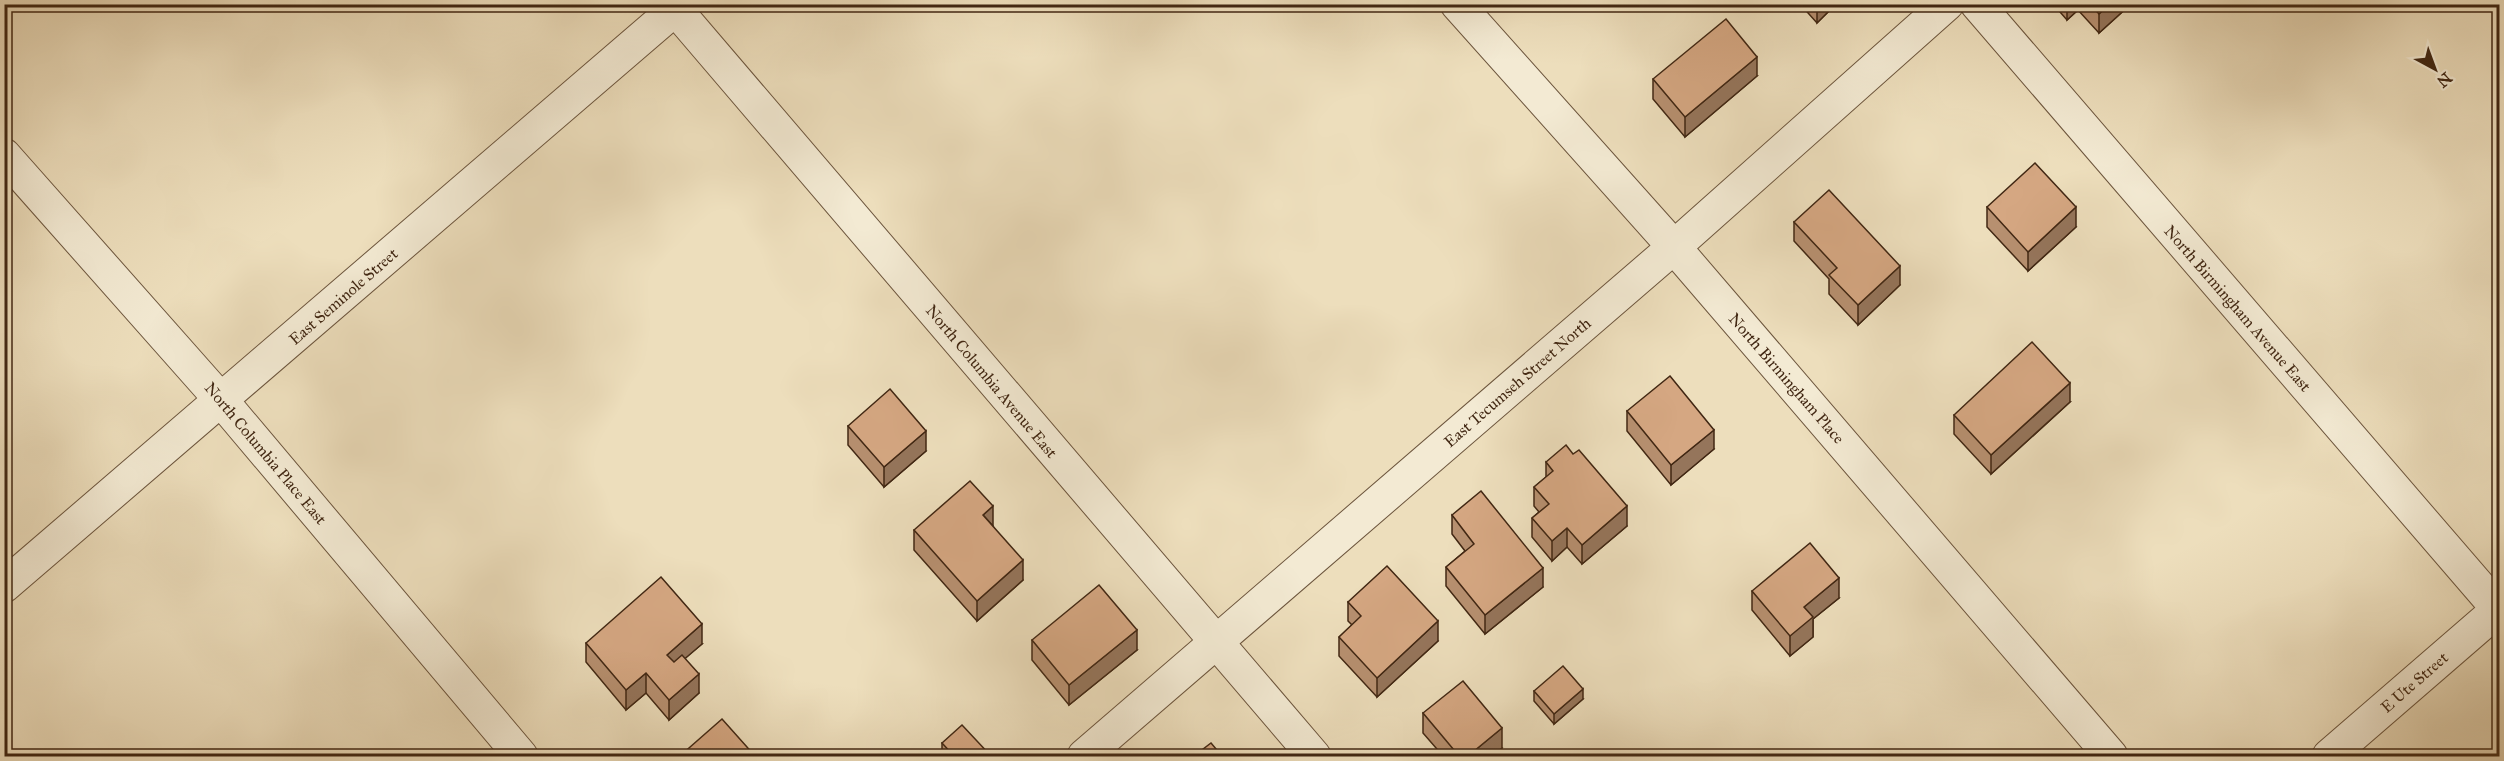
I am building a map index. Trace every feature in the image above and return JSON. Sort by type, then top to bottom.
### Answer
[{"type":"street","name":"North Birmingham Place","points":[[1456,4],[1674,247],[2111,756]]},
{"type":"street","name":"East Tecumseh Street North","points":[[1084,756],[1674,247],[1947,4]]},
{"type":"street","name":"North Birmingham Avenue East","points":[[1977,4],[2499,609]]},
{"type":"street","name":"East Seminole Street","points":[[4,586],[676,6]]},
{"type":"street","name":"North Columbia Avenue East","points":[[676,6],[1215,643],[1314,756]]},
{"type":"street","name":"North Columbia Place East","points":[[4,154],[221,400],[521,756]]},
{"type":"street","name":"E Ute Street","points":[[2329,756],[2499,609]]},
{"type":"building","points":[[2090,4],[2109,4],[2099,14]]},
{"type":"building","points":[[1726,19],[1757,57],[1685,117],[1653,79]]},
{"type":"building","points":[[2035,163],[2076,207],[2028,252],[1987,207]]},
{"type":"building","points":[[1829,190],[1900,266],[1858,305],[1829,275],[1837,268],[1794,222]]},
{"type":"building","points":[[2032,342],[2070,383],[1991,455],[1954,415]]},
{"type":"building","points":[[1670,376],[1714,430],[1671,465],[1627,411]]},
{"type":"building","points":[[890,389],[926,431],[884,467],[848,426]]},
{"type":"building","points":[[1566,445],[1573,454],[1579,450],[1627,506],[1582,545],[1567,528],[1552,541],[1532,518],[1549,504],[1534,487],[1553,471],[1546,462]]},
{"type":"building","points":[[970,481],[993,506],[983,515],[1023,560],[977,601],[914,530]]},
{"type":"building","points":[[1481,491],[1543,568],[1485,615],[1446,567],[1474,544],[1452,515]]},
{"type":"building","points":[[1810,543],[1839,578],[1804,607],[1813,617],[1790,636],[1752,591]]},
{"type":"building","points":[[1387,566],[1438,621],[1377,678],[1339,637],[1361,616],[1348,602]]},
{"type":"building","points":[[661,577],[702,624],[667,655],[674,662],[682,655],[699,674],[669,700],[646,673],[626,690],[586,643]]},
{"type":"building","points":[[1099,585],[1137,630],[1069,685],[1032,640]]},
{"type":"building","points":[[1563,666],[1583,689],[1554,714],[1534,691]]},
{"type":"building","points":[[1463,681],[1502,728],[1468,756],[1459,756],[1423,713]]},
{"type":"building","points":[[722,719],[755,756],[681,755]]},
{"type":"building","points":[[962,725],[991,756],[954,756],[942,743]]},
{"type":"building","points":[[1211,743],[1222,756],[1194,756]]}]
